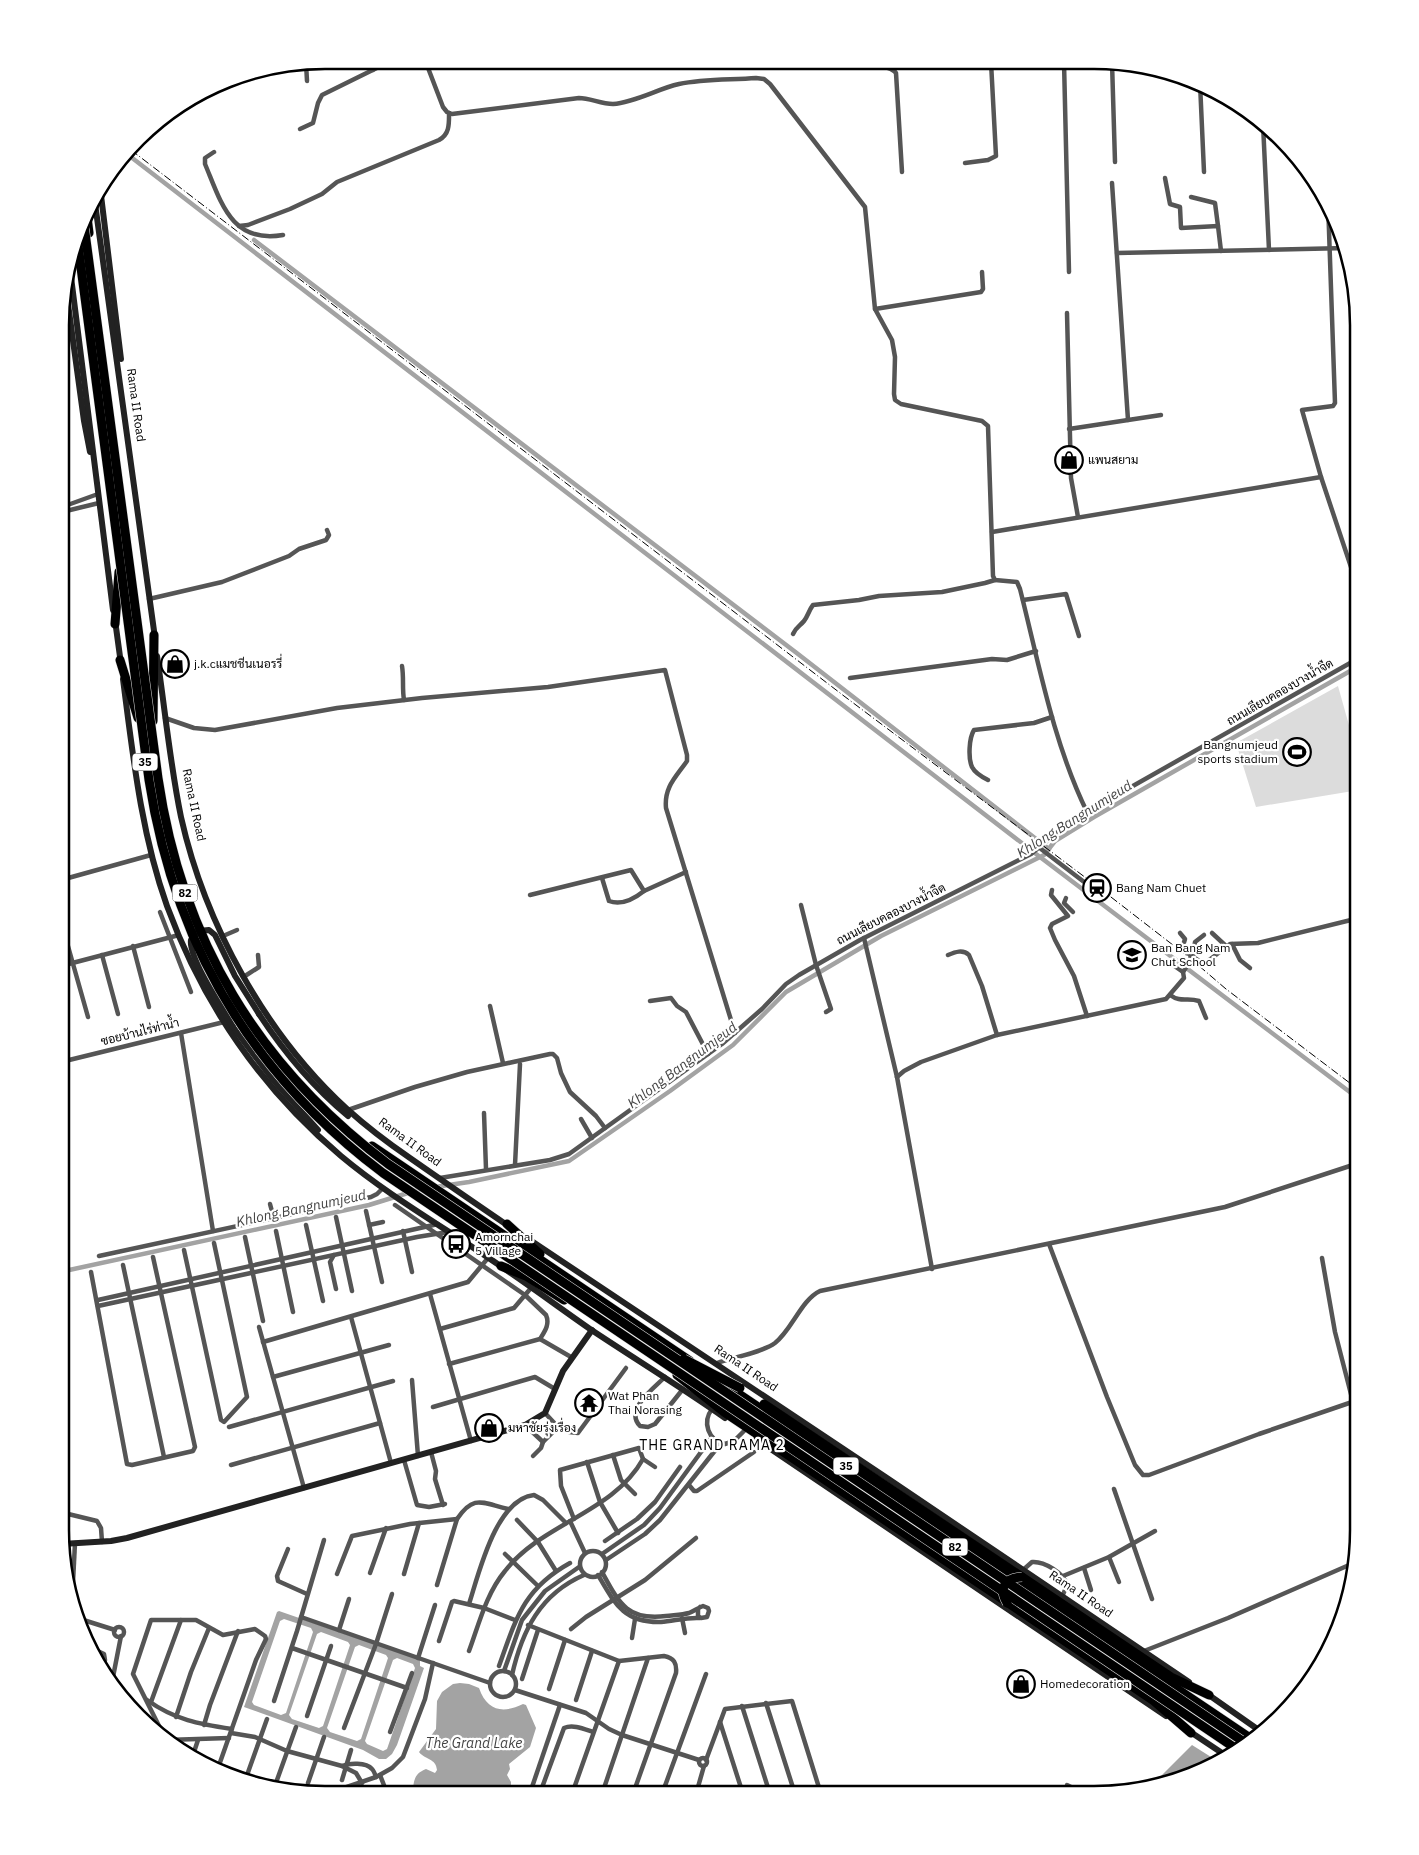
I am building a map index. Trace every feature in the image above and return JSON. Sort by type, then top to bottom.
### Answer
[{"type":"highway","name":"Rama II Road","points":[[88,227],[167,818],[178,861],[200,924],[232,988],[268,1044],[317,1100],[374,1148],[1246,1736]]},
{"type":"highway","name":"82","points":[[85,234],[164,816],[185,891],[202,935],[221,974],[250,1023],[274,1055],[317,1104],[352,1136],[406,1177],[1241,1740]]},
{"type":"highway","name":"82","points":[[79,253],[154,813],[165,858],[179,902],[210,971],[238,1020],[272,1067],[302,1102],[338,1136],[390,1177],[1233,1745]]},
{"type":"highway","name":"35","points":[[78,256],[150,798],[165,862],[186,924],[224,1000],[265,1060],[312,1114],[379,1168],[1233,1745]]},
{"type":"highway","points":[[115,624],[119,568]]},
{"type":"highway","points":[[153,721],[154,635]]},
{"type":"highway","points":[[120,660],[140,723]]},
{"type":"highway","points":[[506,1224],[589,1293]]},
{"type":"highway","points":[[501,1266],[526,1276],[568,1303],[578,1307],[585,1307]]},
{"type":"highway","points":[[663,1350],[709,1371],[740,1388],[1023,1574],[1100,1630],[1171,1677],[1209,1695]]},
{"type":"highway","points":[[658,1358],[724,1412],[1154,1702],[1191,1733]]},
{"type":"highway","points":[[1007,1603],[1003,1595],[1004,1586],[1011,1579],[1023,1574]]},
{"type":"highway","points":[[1171,1677],[1201,1705]]},
{"type":"highway","points":[[1154,1702],[1193,1717]]},
{"type":"main road","points":[[102,200],[123,373],[123,404]]},
{"type":"main road","name":"Rama II Road","points":[[96,210],[165,718],[182,818],[198,873],[223,936],[269,1019],[281,1036],[311,1073],[348,1110],[382,1138],[506,1224],[717,1363],[1023,1574],[1062,1596],[1256,1728]]},
{"type":"main road","name":"35","points":[[72,286],[136,784],[151,855],[167,905],[200,981],[241,1048],[287,1104],[327,1143],[386,1190],[1221,1752]]},
{"type":"main road","points":[[69,311],[84,421],[96,475]]},
{"type":"main road","points":[[356,1168],[283,1092],[233,1027],[210,988],[191,949],[191,940],[198,931],[209,930],[215,935],[235,976],[259,1014],[283,1048],[318,1089],[351,1118],[382,1138]]},
{"type":"main road","points":[[69,1543],[102,1542],[127,1538],[525,1425],[545,1413],[563,1370],[592,1330]]},
{"type":"street","points":[[306,69],[307,81]]},
{"type":"street","points":[[239,226],[248,225],[290,209],[322,194],[337,182],[446,136],[449,113],[444,106],[429,69]]},
{"type":"street","points":[[892,69],[896,73],[902,172]]},
{"type":"street","points":[[965,163],[988,160],[996,156],[991,69]]},
{"type":"street","points":[[1064,69],[1069,272]]},
{"type":"street","points":[[1112,69],[1115,162]]},
{"type":"street","points":[[300,130],[313,123],[322,95],[373,70]]},
{"type":"street","points":[[449,113],[456,114],[579,98],[613,104],[680,84],[756,78],[770,84],[865,207],[879,309],[892,340],[895,357],[895,400],[901,404],[982,421],[988,426],[995,531],[992,571],[995,580]]},
{"type":"street","points":[[1201,92],[1204,172]]},
{"type":"street","points":[[1263,132],[1269,250]]},
{"type":"street","points":[[214,152],[205,158],[205,164],[224,210],[229,217],[245,232],[264,238],[283,235]]},
{"type":"street","points":[[1165,178],[1170,204],[1180,208],[1181,228],[1218,226]]},
{"type":"street","points":[[1112,183],[1128,420]]},
{"type":"street","points":[[1191,197],[1215,203],[1220,251]]},
{"type":"street","points":[[1329,222],[1335,403],[1328,408],[1302,410],[1321,476],[1350,564]]},
{"type":"street","points":[[1117,253],[1339,248]]},
{"type":"street","points":[[879,309],[981,292],[983,289],[982,272]]},
{"type":"street","points":[[1067,313],[1071,478],[1078,517]]},
{"type":"street","points":[[1070,429],[1161,415]]},
{"type":"street","points":[[995,531],[1321,476]]},
{"type":"street","points":[[69,508],[98,494]]},
{"type":"street","points":[[69,506],[99,503]]},
{"type":"street","points":[[149,599],[222,582],[289,556],[299,549],[326,540],[329,535],[327,530]]},
{"type":"street","points":[[793,634],[813,605],[879,596],[942,592],[995,580],[1017,582],[1026,600],[1036,651],[1060,745],[1087,812]]},
{"type":"street","points":[[1026,600],[1066,594],[1079,636]]},
{"type":"street","points":[[850,678],[992,659],[1007,660],[1036,651]]},
{"type":"street","name":"ถนนเลียบคลองบางน้ำจืด","points":[[440,1179],[564,1156],[708,1054],[735,1033],[786,984],[864,939],[1031,854],[1065,825],[1350,663]]},
{"type":"street","points":[[402,666],[404,700]]},
{"type":"street","points":[[165,718],[194,728],[215,730],[337,708],[542,688],[665,670],[687,755],[687,761],[671,782],[665,800],[666,808],[735,1033]]},
{"type":"street","points":[[988,780],[979,775],[972,766],[971,740],[974,730],[1034,723],[1052,717]]},
{"type":"street","points":[[1041,849],[1088,885]]},
{"type":"street","points":[[69,878],[151,855]]},
{"type":"street","points":[[530,895],[631,870],[644,891]]},
{"type":"street","points":[[602,878],[609,901],[628,901],[644,891],[686,872]]},
{"type":"street","points":[[1052,890],[1051,895],[1068,916]]},
{"type":"street","points":[[1066,898],[1063,902],[1073,912]]},
{"type":"street","points":[[801,905],[817,967],[831,1009],[826,1012]]},
{"type":"street","points":[[1076,906],[1073,912],[1052,924],[1050,928],[1074,976],[1087,1016]]},
{"type":"street","points":[[160,912],[190,992]]},
{"type":"street","points":[[1180,933],[1186,940],[1182,949],[1204,964],[1226,946],[1232,944],[1258,943],[1350,920]]},
{"type":"street","points":[[223,936],[237,930]]},
{"type":"street","points":[[1212,933],[1226,946]]},
{"type":"street","points":[[69,964],[179,935]]},
{"type":"street","points":[[897,1077],[904,1070],[921,1062],[997,1035],[1166,999],[1184,980],[1183,971],[1193,957],[1195,942],[1204,935]]},
{"type":"street","points":[[864,939],[897,1077],[932,1269]]},
{"type":"street","points":[[1232,944],[1240,960],[1250,968]]},
{"type":"street","points":[[133,946],[149,1008]]},
{"type":"street","points":[[69,949],[88,1017]]},
{"type":"street","points":[[948,954],[960,951],[966,952],[969,955],[982,986],[997,1035]]},
{"type":"street","points":[[102,955],[118,1014]]},
{"type":"street","points":[[245,976],[259,966],[258,955]]},
{"type":"street","points":[[1173,965],[1183,971]]},
{"type":"street","points":[[1170,995],[1179,1000],[1193,999],[1199,1001],[1206,1018]]},
{"type":"street","points":[[650,1001],[671,997],[677,1006],[686,1012],[708,1054]]},
{"type":"street","points":[[490,1006],[504,1064]]},
{"type":"street","name":"ซอยบ้านไร่ท่าน้ำ","points":[[69,1060],[224,1022]]},
{"type":"street","points":[[181,1032],[213,1231]]},
{"type":"street","points":[[348,1110],[415,1086],[544,1054],[556,1055],[561,1073],[570,1092],[596,1116],[604,1128]]},
{"type":"street","points":[[514,1166],[520,1064]]},
{"type":"street","points":[[484,1113],[486,1170]]},
{"type":"street","points":[[581,1119],[592,1138]]},
{"type":"street","points":[[717,1363],[773,1344],[781,1337],[816,1294],[1225,1207],[1350,1166]]},
{"type":"street","points":[[99,1256],[274,1219],[371,1196],[386,1190]]},
{"type":"street","points":[[270,1204],[274,1219]]},
{"type":"street","points":[[395,1205],[525,1295],[548,1319],[547,1328],[540,1339],[449,1364]]},
{"type":"street","points":[[366,1211],[382,1282]]},
{"type":"street","points":[[336,1217],[352,1291]]},
{"type":"street","points":[[369,1225],[383,1222]]},
{"type":"street","points":[[130,1296],[160,1286],[438,1224]]},
{"type":"street","points":[[306,1225],[323,1302]]},
{"type":"street","points":[[415,1228],[417,1237]]},
{"type":"street","points":[[276,1231],[292,1312]]},
{"type":"street","points":[[403,1231],[412,1272]]},
{"type":"street","points":[[98,1303],[191,1286],[435,1233],[449,1232]]},
{"type":"street","points":[[245,1237],[263,1321]]},
{"type":"street","points":[[184,1250],[220,1420],[224,1422],[247,1397],[214,1243]]},
{"type":"street","points":[[1049,1244],[1107,1397],[1135,1465],[1143,1475],[1149,1475],[1259,1434],[1350,1403]]},
{"type":"street","points":[[334,1255],[330,1262],[336,1289]]},
{"type":"street","points":[[91,1272],[126,1462],[130,1465],[193,1451],[195,1448],[153,1257]]},
{"type":"street","points":[[263,1342],[468,1282],[488,1258]]},
{"type":"street","points":[[1322,1258],[1335,1332],[1350,1381]]},
{"type":"street","points":[[123,1265],[164,1457]]},
{"type":"street","points":[[440,1329],[514,1308],[532,1288]]},
{"type":"street","points":[[430,1294],[471,1441]]},
{"type":"street","points":[[351,1316],[391,1463]]},
{"type":"street","points":[[259,1327],[304,1488]]},
{"type":"street","points":[[540,1339],[571,1357]]},
{"type":"street","points":[[273,1377],[389,1345]]},
{"type":"street","points":[[545,1413],[558,1427],[569,1432],[576,1433],[580,1431],[626,1368]]},
{"type":"street","points":[[433,1407],[535,1377],[556,1389]]},
{"type":"street","points":[[665,1377],[638,1406],[635,1419],[640,1426],[648,1427],[655,1424],[683,1389]]},
{"type":"street","points":[[412,1380],[418,1456]]},
{"type":"street","points":[[229,1427],[393,1381]]},
{"type":"street","points":[[712,1409],[707,1418],[707,1427],[712,1437],[725,1444],[734,1441],[744,1431]]},
{"type":"street","points":[[231,1465],[380,1423]]},
{"type":"street","points":[[525,1425],[543,1442]]},
{"type":"street","points":[[533,1456],[541,1448],[543,1442],[558,1427]]},
{"type":"street","points":[[602,1554],[644,1525],[660,1508],[712,1437]]},
{"type":"street","points":[[606,1560],[660,1520],[721,1443]]},
{"type":"street","points":[[585,1553],[570,1521],[561,1486],[560,1470],[639,1448],[643,1459],[655,1467]]},
{"type":"street","points":[[404,1460],[418,1505],[429,1507],[444,1504],[435,1479],[436,1471],[431,1452]]},
{"type":"street","points":[[689,1485],[697,1491],[754,1452]]},
{"type":"street","points":[[613,1456],[621,1480],[635,1494]]},
{"type":"street","points":[[469,1651],[492,1589],[513,1562],[538,1542],[626,1483],[643,1459]]},
{"type":"street","points":[[587,1462],[600,1502],[618,1533]]},
{"type":"street","points":[[605,1541],[637,1519],[654,1502],[680,1467]]},
{"type":"street","points":[[1114,1489],[1152,1599]]},
{"type":"street","points":[[469,1604],[490,1543],[508,1509],[524,1497],[534,1495],[570,1521]]},
{"type":"street","points":[[437,1585],[457,1519],[463,1510],[473,1502],[508,1509]]},
{"type":"street","points":[[69,1514],[97,1521],[101,1528],[102,1542]]},
{"type":"street","points":[[337,1574],[350,1537],[386,1528],[457,1519]]},
{"type":"street","points":[[517,1520],[538,1542],[556,1571]]},
{"type":"street","points":[[404,1574],[419,1523]]},
{"type":"street","points":[[370,1573],[386,1528]]},
{"type":"street","points":[[1063,1576],[1109,1557],[1155,1531]]},
{"type":"street","points":[[571,1629],[586,1616],[645,1580],[696,1538]]},
{"type":"street","points":[[274,1701],[324,1540]]},
{"type":"street","points":[[73,1576],[75,1543]]},
{"type":"street","points":[[288,1549],[278,1581],[307,1594]]},
{"type":"street","points":[[512,1675],[528,1625],[544,1604],[558,1590],[584,1575],[600,1574],[606,1567],[606,1560],[602,1554],[593,1550],[585,1553],[579,1561],[579,1567],[584,1575]]},
{"type":"street","points":[[505,1554],[538,1586]]},
{"type":"street","points":[[1109,1557],[1118,1582]]},
{"type":"street","points":[[1023,1574],[1032,1562],[1040,1562],[1063,1576],[1067,1585],[1062,1596]]},
{"type":"street","points":[[499,1666],[515,1620],[524,1604],[538,1586],[556,1571],[570,1563]]},
{"type":"street","points":[[1144,1652],[1348,1566]]},
{"type":"street","points":[[504,1671],[522,1620],[545,1590],[579,1567]]},
{"type":"street","points":[[1084,1568],[1091,1590]]},
{"type":"street","points":[[600,1574],[614,1599],[636,1618],[701,1618],[707,1617],[709,1611],[706,1606],[700,1607],[682,1617]]},
{"type":"street","points":[[344,1728],[376,1644],[392,1594]]},
{"type":"street","points":[[339,1630],[349,1599]]},
{"type":"street","points":[[439,1641],[454,1600],[484,1608],[515,1620]]},
{"type":"street","points":[[418,1658],[436,1605]]},
{"type":"street","points":[[700,1607],[697,1612],[701,1618]]},
{"type":"street","points":[[682,1617],[685,1633]]},
{"type":"street","points":[[301,1618],[490,1683]]},
{"type":"street","points":[[632,1638],[636,1618]]},
{"type":"street","points":[[159,1726],[133,1671],[150,1622],[153,1619],[196,1620],[223,1635],[255,1629],[265,1636],[266,1639],[256,1660],[220,1764]]},
{"type":"street","points":[[148,1701],[181,1620]]},
{"type":"street","points":[[85,1621],[115,1630],[118,1627],[123,1629],[124,1633],[121,1636],[112,1672]]},
{"type":"street","points":[[528,1625],[619,1661],[664,1656],[671,1657],[675,1661],[677,1666],[676,1673],[636,1786]]},
{"type":"street","points":[[176,1717],[191,1672],[209,1628]]},
{"type":"street","points":[[115,1630],[116,1635],[121,1636]]},
{"type":"street","points":[[522,1679],[538,1630]]},
{"type":"street","points":[[204,1725],[238,1631]]},
{"type":"street","points":[[549,1689],[565,1640]]},
{"type":"street","points":[[307,1716],[331,1646]]},
{"type":"street","points":[[292,1648],[407,1688]]},
{"type":"street","points":[[576,1700],[592,1651]]},
{"type":"street","points":[[605,1786],[648,1658]]},
{"type":"street","points":[[575,1786],[619,1661]]},
{"type":"street","points":[[352,1786],[378,1776],[397,1764],[407,1750],[425,1700],[432,1663]]},
{"type":"street","points":[[504,1671],[512,1675],[516,1682],[515,1690],[508,1696],[500,1697],[493,1692],[490,1683],[496,1673],[504,1671]]},
{"type":"street","points":[[390,1732],[412,1673]]},
{"type":"street","points":[[665,1786],[706,1674]]},
{"type":"street","points":[[515,1690],[586,1713],[597,1722],[622,1735],[699,1760],[702,1758],[706,1760]]},
{"type":"street","points":[[148,1701],[176,1717],[231,1733],[260,1739],[287,1751],[316,1760],[344,1766],[367,1766],[372,1768],[383,1786]]},
{"type":"street","points":[[698,1786],[725,1708],[790,1701],[793,1702],[819,1786]]},
{"type":"street","points":[[766,1704],[792,1786]]},
{"type":"street","points":[[532,1786],[560,1705]]},
{"type":"street","points":[[742,1706],[767,1786]]},
{"type":"street","points":[[247,1774],[267,1719]]},
{"type":"street","points":[[720,1721],[740,1786]]},
{"type":"street","points":[[543,1786],[564,1728],[574,1726],[593,1732]]},
{"type":"street","points":[[277,1780],[296,1727]]},
{"type":"street","points":[[179,1740],[198,1740],[231,1733]]},
{"type":"street","points":[[308,1783],[324,1738]]},
{"type":"street","points":[[195,1750],[198,1740]]},
{"type":"street","points":[[342,1780],[344,1766],[350,1750]]},
{"type":"street","points":[[699,1760],[700,1766],[704,1766]]},
{"type":"street","points":[[344,1766],[356,1773],[362,1783]]},
{"type":"shaded area","name":"Bangnumjeud sports stadium","points":[[1338,686],[1350,729],[1350,791],[1256,807],[1236,743]]},
{"type":"water","points":[[279,1611],[420,1660],[420,1666],[424,1668],[397,1745],[392,1754],[386,1759],[379,1759],[363,1750],[244,1707],[277,1612]],"holes":[[[284,1619],[311,1628],[313,1632],[286,1713],[281,1715],[254,1705],[252,1702],[280,1621]],[[321,1632],[348,1642],[350,1645],[323,1726],[319,1728],[292,1719],[289,1715],[317,1634]],[[359,1645],[386,1655],[388,1658],[361,1739],[357,1741],[330,1732],[327,1728],[355,1647]],[[397,1658],[413,1664],[415,1668],[387,1749],[383,1751],[367,1744],[365,1741],[393,1660]]]},
{"type":"water","name":"The Grand Lake","points":[[453,1684],[469,1684],[479,1688],[486,1702],[496,1708],[509,1709],[523,1704],[526,1705],[536,1728],[530,1747],[509,1764],[510,1769],[507,1775],[511,1786],[414,1786],[415,1779],[420,1772],[426,1769],[435,1773],[437,1770],[435,1763],[419,1752],[436,1729],[437,1701],[442,1692]]},
{"type":"water","points":[[1192,1745],[1212,1757],[1192,1767],[1159,1778]]},
{"type":"waterway","points":[[131,157],[1040,857],[1350,1092]]},
{"type":"waterway","points":[[254,240],[798,654],[1049,849]]},
{"type":"waterway","name":"Khlong Bangnumjeud","points":[[435,1187],[469,1182],[569,1161],[733,1045],[786,992],[881,936],[1044,855],[1055,841],[1094,817],[1350,671]]},
{"type":"waterway","name":"Khlong Bangnumjeud","points":[[69,1270],[369,1205],[424,1188]]},
{"type":"railway","points":[[135,153],[844,696],[1098,887],[1191,959],[1226,989],[1350,1083]]},
{"type":"place","name":"แพนสยาม","points":[[1069,460]]},
{"type":"place","name":"j.k.cแมชชีนเนอรรี่","points":[[175,664]]},
{"type":"place","name":"Bangnumjeud sports stadium","points":[[1297,752]]},
{"type":"place","name":"Bang Nam Chuet","points":[[1097,888]]},
{"type":"place","name":"Ban Bang Nam Chut School","points":[[1132,955]]},
{"type":"place","name":"Amornchai 5 Village","points":[[456,1244]]},
{"type":"place","name":"Wat Phan Thai Norasing","points":[[589,1403]]},
{"type":"place","name":"มหาชัยรุ่งเรื่อง","points":[[489,1428]]},
{"type":"place","name":"Homedecoration","points":[[1021,1684]]},
{"type":"district","name":"THE GRAND RAMA 2","points":[[712,1445]]}]
